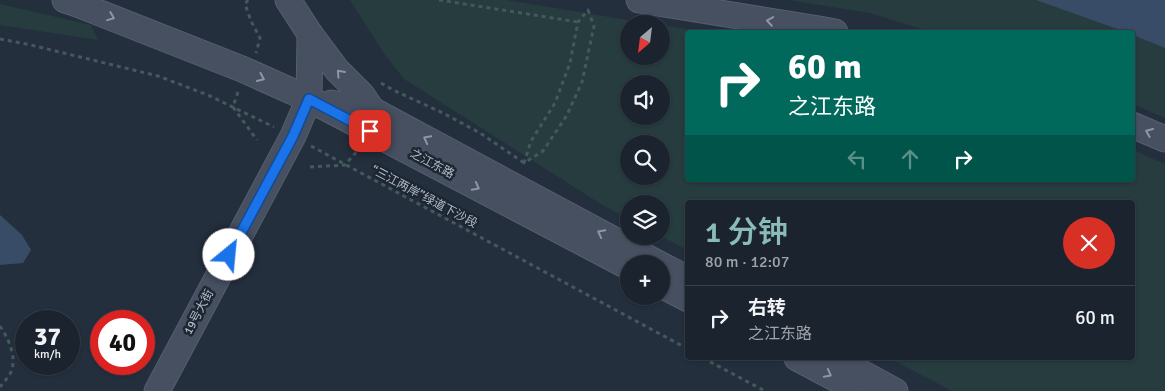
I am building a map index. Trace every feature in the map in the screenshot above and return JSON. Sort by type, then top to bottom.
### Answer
[{"type":"main road","name":"之江东路","points":[[65,0],[242,69],[309,99],[620,263]]},
{"type":"main road","points":[[288,0],[310,34],[338,70],[362,95],[372,110]]},
{"type":"main road","points":[[639,0],[824,30]]},
{"type":"main road","points":[[310,34],[309,99],[372,110]]},
{"type":"main road","name":"19号大街","points":[[156,391],[293,136],[309,99]]},
{"type":"main road","name":"之江东路","points":[[372,110],[643,255]]},
{"type":"main road","points":[[1135,127],[1165,139]]},
{"type":"main road","name":"之江东路","points":[[670,269],[685,277]]},
{"type":"main road","points":[[670,290],[685,297]]},
{"type":"main road","points":[[800,360],[859,391]]},
{"type":"main road","points":[[837,360],[895,391]]},
{"type":"path","points":[[248,0],[246,4],[251,20],[260,38],[254,58]]},
{"type":"path","points":[[439,0],[578,22]]},
{"type":"path","points":[[588,10],[594,26],[582,82],[567,115],[543,151],[524,163],[531,141],[554,103],[570,63],[578,22],[588,10]]},
{"type":"path","name":"“三江两岸”绿道下沙段","points":[[0,40],[31,45],[158,76],[208,95],[293,136],[685,347]]},
{"type":"path","points":[[393,90],[443,113],[480,133],[524,163]]},
{"type":"path","points":[[238,92],[233,107],[257,140]]},
{"type":"path","points":[[310,167],[345,164],[363,144]]},
{"type":"path","points":[[0,326],[8,339],[14,358],[10,374],[0,387]]},
{"type":"path","points":[[707,360],[765,391]]},
{"type":"green space","points":[[350,0],[507,0],[620,19],[620,65],[670,65],[670,27],[690,30],[685,30],[685,182],[1135,182],[1135,151],[1165,164],[1165,391],[952,391],[893,360],[1135,360],[1135,200],[685,200],[685,249],[670,241],[670,195],[620,195],[620,214],[404,79],[385,55]]},
{"type":"green space","points":[[788,0],[1165,0],[1165,118],[1135,105],[1135,30],[925,30],[870,13]]},
{"type":"green space","points":[[0,4],[91,25],[98,40],[0,25]]},
{"type":"water","points":[[1036,0],[1165,0],[1165,48],[1135,36],[1135,30],[1120,30]]},
{"type":"water","points":[[0,215],[22,235],[31,250],[23,263],[0,265]]},
{"type":"route","points":[[229,255],[293,136],[309,99],[370,131]]}]
